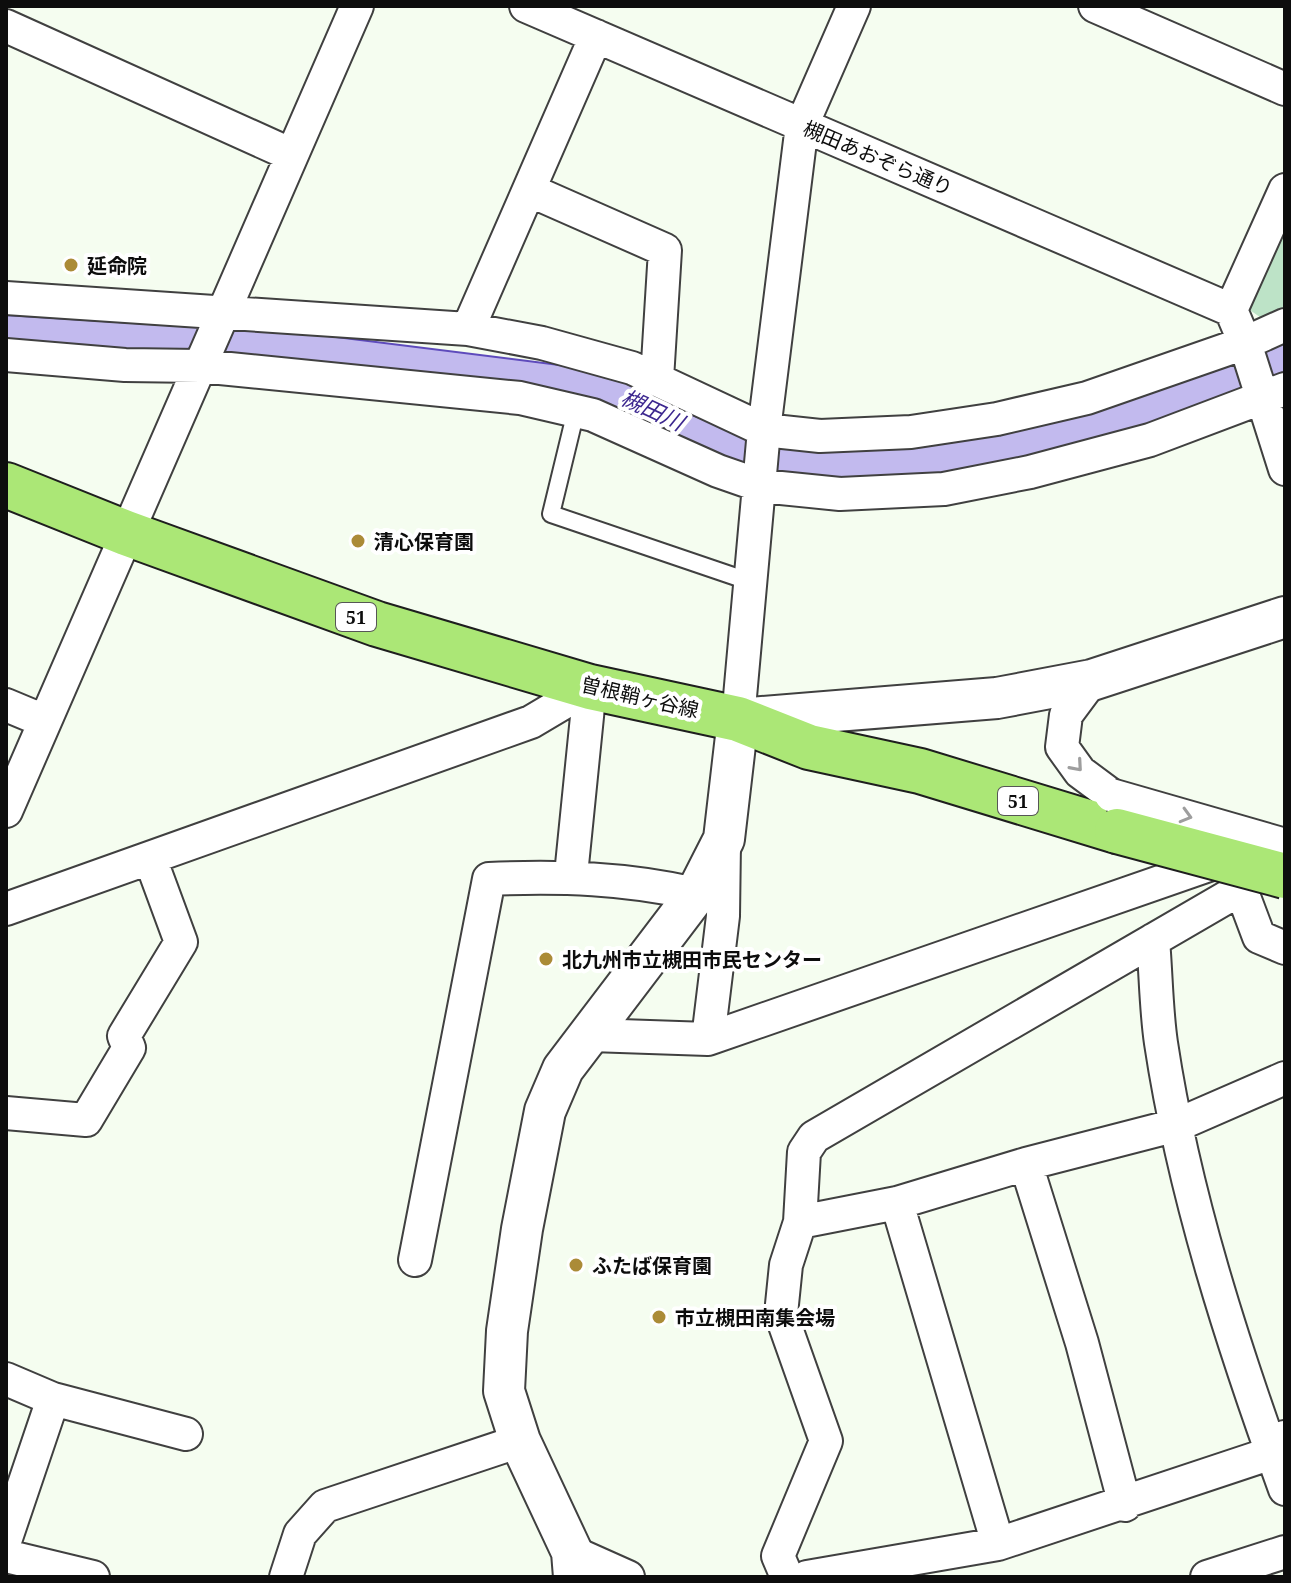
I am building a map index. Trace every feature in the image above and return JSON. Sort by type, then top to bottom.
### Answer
[{"type":"main road","name":"曽根鞘ヶ谷線","points":[[6,485],[126,533],[377,624],[590,687],[738,719],[809,747],[920,771],[1117,831],[1282,850]]},
{"type":"street","points":[[6,811],[42,720],[357,6]]},
{"type":"street","name":"槻田あおぞら通り","points":[[526,6],[1231,310]]},
{"type":"street","points":[[708,1039],[723,916],[724,839],[761,486],[764,430],[802,125],[854,6]]},
{"type":"street","points":[[1095,6],[1285,89]]},
{"type":"street","points":[[6,26],[292,155]]},
{"type":"street","points":[[468,329],[596,36]]},
{"type":"street","points":[[529,190],[665,250],[657,379]]},
{"type":"street","points":[[1285,190],[1231,310],[1273,394],[1285,469]]},
{"type":"street","points":[[6,298],[176,313],[224,313],[468,329],[593,356],[657,379],[764,430],[820,436],[911,432],[997,419],[1087,398],[1245,343],[1285,325]]},
{"type":"street","points":[[6,355],[125,365],[200,366],[520,398],[576,411],[761,486],[840,494],[944,489],[1099,455],[1196,424],[1273,394]]},
{"type":"street","points":[[738,719],[997,698],[1092,680],[1285,617]]},
{"type":"street","points":[[1092,680],[1066,715],[1062,747],[1080,772],[1111,795],[1282,850]]},
{"type":"street","points":[[6,909],[531,722],[590,687]]},
{"type":"street","points":[[571,875],[590,687]]},
{"type":"street","points":[[6,705],[42,720]]},
{"type":"street","points":[[628,1577],[573,1564],[520,1441],[504,1391],[507,1331],[522,1229],[545,1111],[563,1069],[696,894],[724,839]]},
{"type":"street","points":[[787,1577],[778,1556],[826,1441],[781,1314],[786,1265],[800,1222],[804,1152],[814,1137],[1241,889],[1282,850]]},
{"type":"street","points":[[591,1035],[708,1039],[1282,850]]},
{"type":"street","points":[[6,1113],[86,1120],[129,1048],[124,1036],[181,942],[150,858]]},
{"type":"street","points":[[415,1260],[489,879],[571,875],[647,883],[696,894]]},
{"type":"street","points":[[1241,889],[1259,937],[1285,948]]},
{"type":"street","points":[[1153,940],[1161,1041],[1177,1125],[1220,1296],[1278,1445],[1285,1489]]},
{"type":"street","points":[[800,1222],[897,1203],[1026,1164],[1177,1125],[1285,1078]]},
{"type":"street","points":[[1026,1164],[1082,1343],[1125,1505]]},
{"type":"street","points":[[897,1203],[998,1544]]},
{"type":"street","points":[[6,1379],[53,1399],[186,1434]]},
{"type":"street","points":[[6,1538],[53,1399]]},
{"type":"street","points":[[286,1577],[300,1534],[325,1506],[520,1441]]},
{"type":"street","points":[[807,1577],[998,1544],[1125,1505],[1278,1445]]},
{"type":"street","points":[[1207,1577],[1285,1552]]},
{"type":"street","points":[[6,1556],[93,1577]]},
{"type":"lane","points":[[576,411],[551,514],[751,582]]},
{"type":"green space","points":[[1285,223],[1285,314],[1267,322],[1247,308]]},
{"type":"water","name":"槻田川","points":[[6,315],[197,327],[240,325],[575,367],[617,379],[687,413],[742,434],[841,450],[1285,341],[1285,373],[1132,430],[1004,463],[872,485],[745,470],[634,420],[6,345]]},
{"type":"place","name":"延命院","points":[[71,265]]},
{"type":"place","name":"清心保育園","points":[[358,541]]},
{"type":"place","name":"北九州市立槻田市民センター","points":[[546,959]]},
{"type":"place","name":"ふたば保育園","points":[[576,1265]]},
{"type":"place","name":"市立槻田南集会場","points":[[659,1317]]}]
